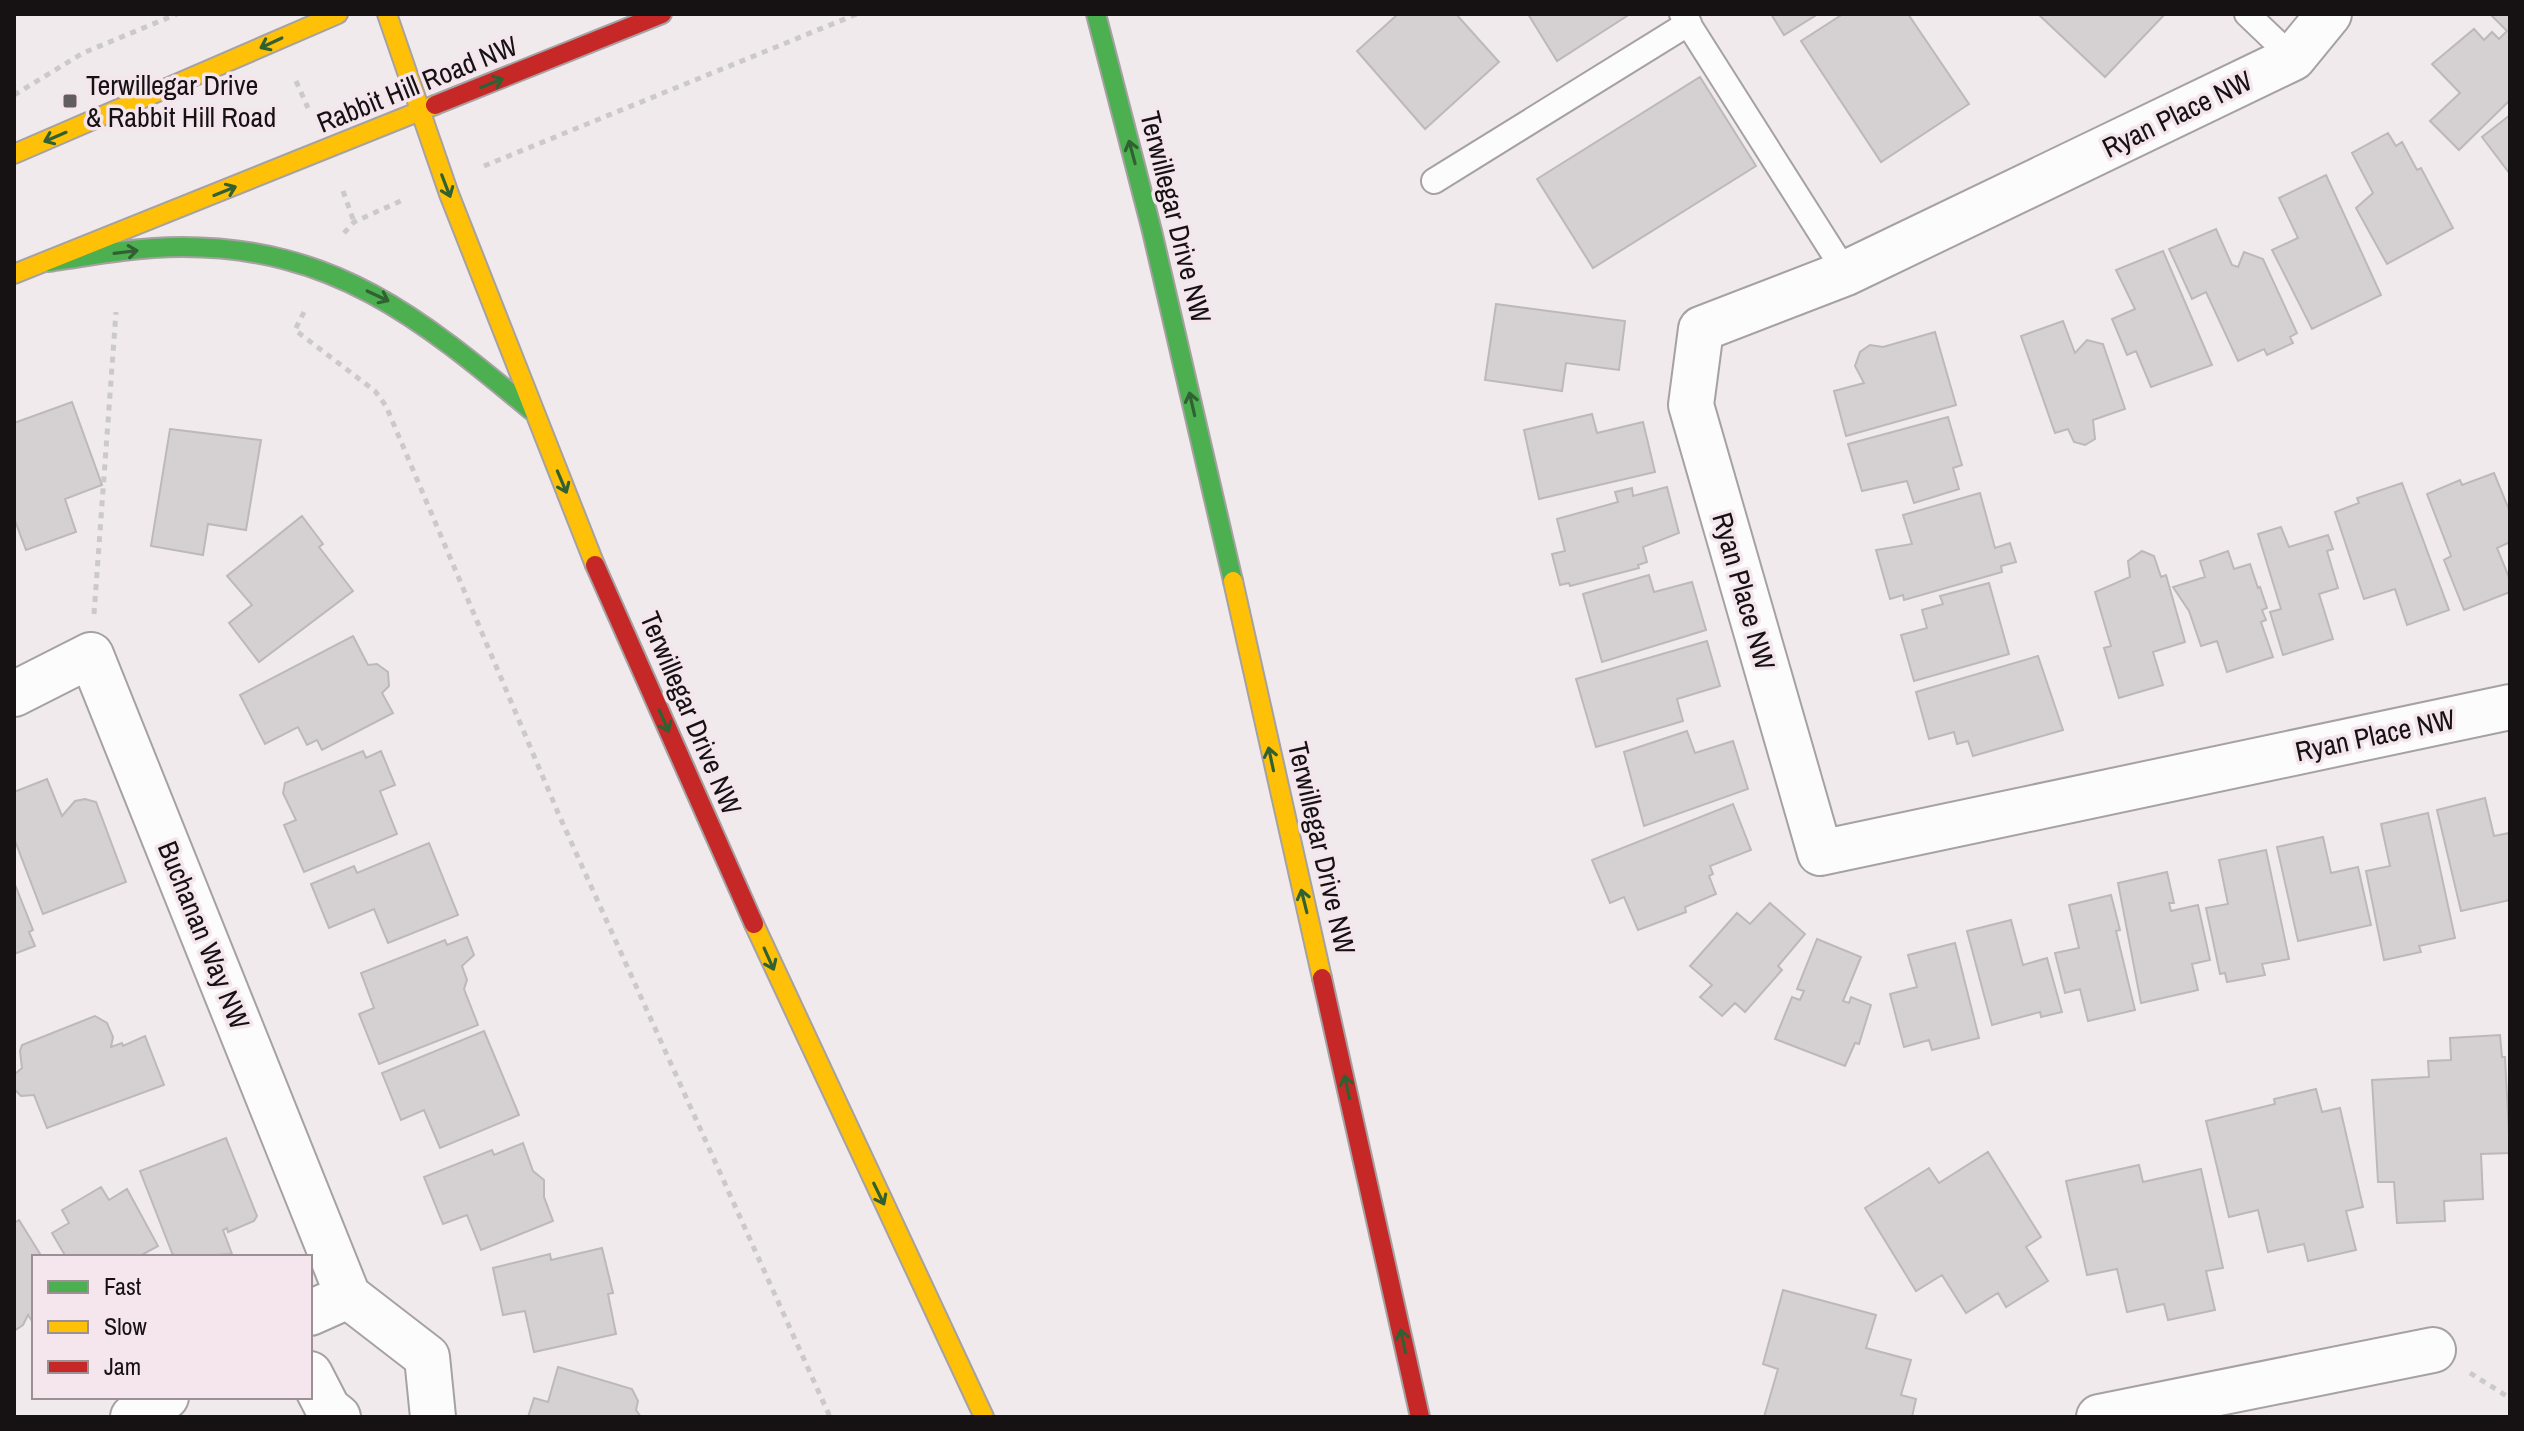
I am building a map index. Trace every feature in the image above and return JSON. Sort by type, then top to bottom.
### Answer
[{"type":"main road","points":[[14,154],[205,75],[338,14]]},
{"type":"main road","name":"Terwillegar Drive NW","points":[[387,14],[419,113],[531,410],[802,1033],[984,1417]]},
{"type":"main road","name":"Rabbit Hill Road NW","points":[[14,274],[662,14]]},
{"type":"main road","name":"Terwillegar Drive NW","points":[[1096,14],[1152,231],[1207,465],[1420,1417]]},
{"type":"main road","points":[[49,262],[155,248],[259,253],[323,271],[390,301],[531,410]]},
{"type":"street","name":"Ryan Place NW","points":[[2329,14],[2293,58],[1846,273],[1701,329],[1691,405],[1820,853],[2510,707]]},
{"type":"street","points":[[14,694],[91,655]]},
{"type":"street","name":"Buchanan Way NW","points":[[91,655],[311,1255]]},
{"type":"street","name":"Buchanan Way NW","points":[[312,1259],[329,1305],[427,1357],[433,1417]]},
{"type":"street","points":[[2099,1417],[2433,1350]]},
{"type":"street","points":[[312,1378],[328,1409],[338,1417]]},
{"type":"street","points":[[133,1417],[163,1399]]},
{"type":"lane","points":[[2247,14],[2293,58]]},
{"type":"lane","points":[[1434,181],[1686,19],[1846,273]]},
{"type":"path","points":[[14,95],[83,53],[177,14]]},
{"type":"path","points":[[485,165],[857,14]]},
{"type":"path","points":[[277,40],[328,150],[354,222],[382,210]]},
{"type":"path","points":[[305,310],[295,330],[375,391],[386,406],[559,815],[830,1417]]},
{"type":"path","points":[[91,655],[116,312]]},
{"type":"building","points":[[1398,14],[1456,14],[1499,62],[1425,129],[1357,51]]},
{"type":"building","points":[[1528,14],[1630,14],[1557,61]]},
{"type":"building","points":[[1771,14],[1818,14],[1784,35]]},
{"type":"building","points":[[1843,14],[1908,14],[1969,104],[1881,162],[1801,41]]},
{"type":"building","points":[[2038,14],[2165,14],[2105,77]]},
{"type":"building","points":[[2490,14],[2510,14],[2510,100],[2459,150],[2430,121],[2460,93],[2432,64],[2474,29],[2484,40],[2492,32],[2499,39],[2507,31]]},
{"type":"building","points":[[1700,77],[1756,166],[1593,268],[1537,179]]},
{"type":"building","points":[[2510,115],[2510,174],[2482,137]]},
{"type":"building","points":[[2388,133],[2396,146],[2402,142],[2417,170],[2421,168],[2453,228],[2387,264],[2356,208],[2373,193],[2352,153]]},
{"type":"building","points":[[2326,175],[2381,295],[2312,329],[2272,250],[2298,238],[2279,198]]},
{"type":"building","points":[[2216,229],[2232,265],[2238,267],[2244,252],[2263,259],[2297,333],[2290,337],[2293,343],[2267,355],[2264,349],[2238,361],[2206,292],[2192,299],[2169,249]]},
{"type":"building","points":[[2163,251],[2212,365],[2151,387],[2136,351],[2127,355],[2112,319],[2135,309],[2116,270]]},
{"type":"building","points":[[1496,304],[1625,321],[1619,370],[1566,363],[1562,391],[1485,380]]},
{"type":"building","points":[[2063,321],[2075,353],[2087,340],[2103,344],[2125,409],[2093,420],[2095,439],[2085,445],[2074,442],[2068,429],[2055,433],[2021,336]]},
{"type":"building","points":[[1935,332],[1956,405],[1846,436],[1834,391],[1864,383],[1855,366],[1860,352],[1870,345],[1883,347]]},
{"type":"building","points":[[72,402],[102,485],[65,499],[76,532],[26,550],[14,518],[14,423]]},
{"type":"building","points":[[1592,414],[1597,433],[1643,422],[1655,472],[1539,499],[1524,430]]},
{"type":"building","points":[[1948,417],[1962,465],[1953,468],[1959,489],[1914,503],[1907,481],[1862,491],[1848,444]]},
{"type":"building","points":[[170,429],[261,440],[246,530],[208,524],[203,555],[151,546]]},
{"type":"building","points":[[2494,473],[2510,512],[2510,542],[2497,548],[2510,580],[2510,592],[2464,610],[2444,560],[2451,556],[2427,494],[2460,480],[2462,485]]},
{"type":"building","points":[[2402,483],[2449,610],[2407,625],[2395,589],[2364,599],[2335,512],[2359,503],[2357,498]]},
{"type":"building","points":[[1667,487],[1679,533],[1643,547],[1647,562],[1638,565],[1639,568],[1570,586],[1569,583],[1560,585],[1552,554],[1565,551],[1557,519],[1618,502],[1615,492],[1632,488],[1633,496]]},
{"type":"building","points":[[1980,493],[1995,548],[2010,543],[2016,562],[2001,566],[2002,572],[1904,600],[1903,595],[1890,599],[1876,550],[1912,544],[1903,515]]},
{"type":"building","points":[[302,516],[323,544],[319,547],[353,591],[259,662],[229,623],[252,605],[227,576]]},
{"type":"building","points":[[2281,527],[2289,547],[2328,535],[2333,549],[2327,551],[2338,588],[2319,594],[2333,639],[2283,655],[2270,612],[2281,609],[2258,534]]},
{"type":"building","points":[[2142,551],[2154,556],[2161,577],[2166,575],[2185,642],[2153,652],[2163,685],[2119,698],[2104,648],[2111,646],[2095,592],[2130,577],[2128,561]]},
{"type":"building","points":[[2228,551],[2234,569],[2250,564],[2260,587],[2267,608],[2262,610],[2266,620],[2261,622],[2273,657],[2227,672],[2217,641],[2201,646],[2189,611],[2173,587],[2205,577],[2200,561]]},
{"type":"building","points":[[1649,575],[1654,592],[1692,582],[1706,630],[1602,662],[1583,594]]},
{"type":"building","points":[[1989,583],[2009,654],[1914,681],[1901,635],[1927,628],[1922,610],[1943,604],[1940,596]]},
{"type":"building","points":[[353,636],[368,665],[377,664],[388,672],[389,686],[382,693],[393,713],[322,750],[317,740],[307,745],[298,727],[265,744],[240,695]]},
{"type":"building","points":[[1707,641],[1720,686],[1677,699],[1683,721],[1596,747],[1576,679]]},
{"type":"building","points":[[2038,656],[2063,730],[1973,756],[1968,741],[1957,744],[1954,732],[1929,739],[1916,692]]},
{"type":"building","points":[[1687,731],[1695,753],[1733,741],[1748,789],[1644,826],[1624,752]]},
{"type":"building","points":[[363,751],[366,758],[381,751],[395,785],[380,791],[397,834],[304,872],[284,825],[296,820],[283,793],[285,783]]},
{"type":"building","points":[[47,779],[62,816],[75,801],[85,799],[96,802],[126,882],[43,914],[14,838],[14,792]]},
{"type":"building","points":[[2485,798],[2494,836],[2509,833],[2510,900],[2461,911],[2437,810]]},
{"type":"building","points":[[1733,804],[1751,850],[1710,866],[1713,874],[1709,876],[1716,894],[1685,907],[1686,912],[1638,930],[1624,897],[1610,903],[1592,860]]},
{"type":"building","points":[[2428,813],[2455,938],[2419,946],[2421,952],[2384,960],[2366,871],[2390,866],[2381,824]]},
{"type":"building","points":[[2323,837],[2331,873],[2358,867],[2371,925],[2298,941],[2277,847]]},
{"type":"building","points":[[429,843],[458,915],[388,943],[374,909],[329,928],[311,884],[354,866],[357,873]]},
{"type":"building","points":[[2266,850],[2289,959],[2262,964],[2265,975],[2227,982],[2225,973],[2220,974],[2206,908],[2228,904],[2219,860]]},
{"type":"building","points":[[2167,872],[2174,903],[2169,903],[2171,911],[2198,905],[2210,960],[2192,964],[2198,990],[2141,1003],[2118,883]]},
{"type":"building","points":[[14,882],[33,930],[29,932],[35,946],[14,954]]},
{"type":"building","points":[[2111,895],[2120,930],[2116,931],[2135,1010],[2088,1021],[2080,989],[2065,993],[2055,953],[2079,948],[2069,905]]},
{"type":"building","points":[[1770,903],[1805,934],[1778,966],[1782,970],[1745,1012],[1735,1003],[1722,1016],[1700,997],[1712,985],[1690,966],[1737,913],[1750,924]]},
{"type":"building","points":[[2011,920],[2023,965],[2047,958],[2062,1012],[2041,1017],[2040,1012],[1992,1025],[1967,931]]},
{"type":"building","points":[[467,937],[474,955],[462,966],[467,980],[464,989],[478,1025],[379,1064],[359,1014],[374,1008],[361,973],[445,940],[447,945]]},
{"type":"building","points":[[1817,939],[1861,957],[1843,1001],[1849,1003],[1851,997],[1871,1005],[1859,1044],[1855,1043],[1845,1066],[1775,1039],[1792,997],[1800,1000],[1804,991],[1797,989]]},
{"type":"building","points":[[1955,943],[1979,1038],[1932,1050],[1929,1040],[1904,1047],[1890,994],[1917,987],[1908,955]]},
{"type":"building","points":[[95,1016],[107,1023],[113,1037],[111,1047],[122,1043],[123,1046],[145,1036],[164,1085],[47,1128],[34,1095],[21,1096],[14,1089],[15,1074],[22,1068],[22,1045]]},
{"type":"building","points":[[484,1031],[519,1115],[440,1148],[424,1110],[401,1120],[382,1073]]},
{"type":"building","points":[[2500,1035],[2502,1057],[2505,1057],[2510,1153],[2481,1154],[2483,1199],[2444,1201],[2445,1221],[2397,1223],[2394,1182],[2378,1182],[2372,1080],[2429,1077],[2428,1061],[2451,1060],[2450,1038]]},
{"type":"building","points":[[2316,1089],[2322,1112],[2340,1108],[2363,1207],[2346,1211],[2356,1250],[2308,1261],[2304,1244],[2268,1252],[2258,1210],[2229,1217],[2206,1121],[2275,1104],[2274,1099]]},
{"type":"building","points":[[226,1138],[257,1216],[254,1221],[228,1232],[227,1228],[223,1230],[232,1254],[174,1255],[140,1171]]},
{"type":"building","points":[[523,1143],[533,1171],[544,1180],[544,1197],[553,1221],[481,1250],[467,1215],[443,1224],[424,1177],[492,1150],[494,1155]]},
{"type":"building","points":[[1988,1152],[2041,1237],[2026,1247],[2048,1281],[2006,1307],[1998,1293],[1966,1313],[1942,1275],[1916,1291],[1865,1208],[1929,1168],[1939,1183]]},
{"type":"building","points":[[2139,1165],[2143,1182],[2201,1169],[2223,1268],[2206,1271],[2215,1310],[2168,1320],[2164,1304],[2127,1312],[2117,1269],[2087,1275],[2066,1181]]},
{"type":"building","points":[[101,1187],[109,1200],[127,1189],[158,1246],[142,1255],[65,1255],[52,1233],[69,1223],[62,1210]]},
{"type":"building","points":[[19,1220],[41,1255],[32,1255],[32,1321],[28,1315],[23,1325],[14,1331],[14,1223]]},
{"type":"building","points":[[602,1248],[613,1293],[608,1294],[616,1334],[534,1352],[525,1311],[503,1315],[493,1268],[550,1254],[551,1260]]},
{"type":"building","points":[[1783,1290],[1876,1315],[1866,1348],[1911,1360],[1901,1395],[1916,1399],[1912,1417],[1764,1417],[1778,1369],[1763,1364]]},
{"type":"building","points":[[558,1367],[632,1389],[638,1401],[636,1410],[641,1417],[528,1417],[534,1398],[548,1402]]},
{"type":"traffic: fast","points":[[1096,14],[1152,231],[1233,581]]},
{"type":"traffic: fast","points":[[49,262],[165,247],[236,250],[285,260],[330,274],[412,318],[531,410]]},
{"type":"traffic: slow","points":[[14,154],[338,14]]},
{"type":"traffic: slow","points":[[387,14],[449,194],[595,565]]},
{"type":"traffic: slow","points":[[14,274],[435,105]]},
{"type":"traffic: slow","points":[[1233,581],[1322,978]]},
{"type":"traffic: slow","points":[[754,924],[984,1417]]},
{"type":"traffic: jam","points":[[435,105],[662,14]]},
{"type":"traffic: jam","points":[[595,565],[754,924]]},
{"type":"traffic: jam","points":[[1322,978],[1420,1417]]},
{"type":"place","name":"Terwillegar Drive & Rabbit Hill Road","points":[[70,101]]}]
